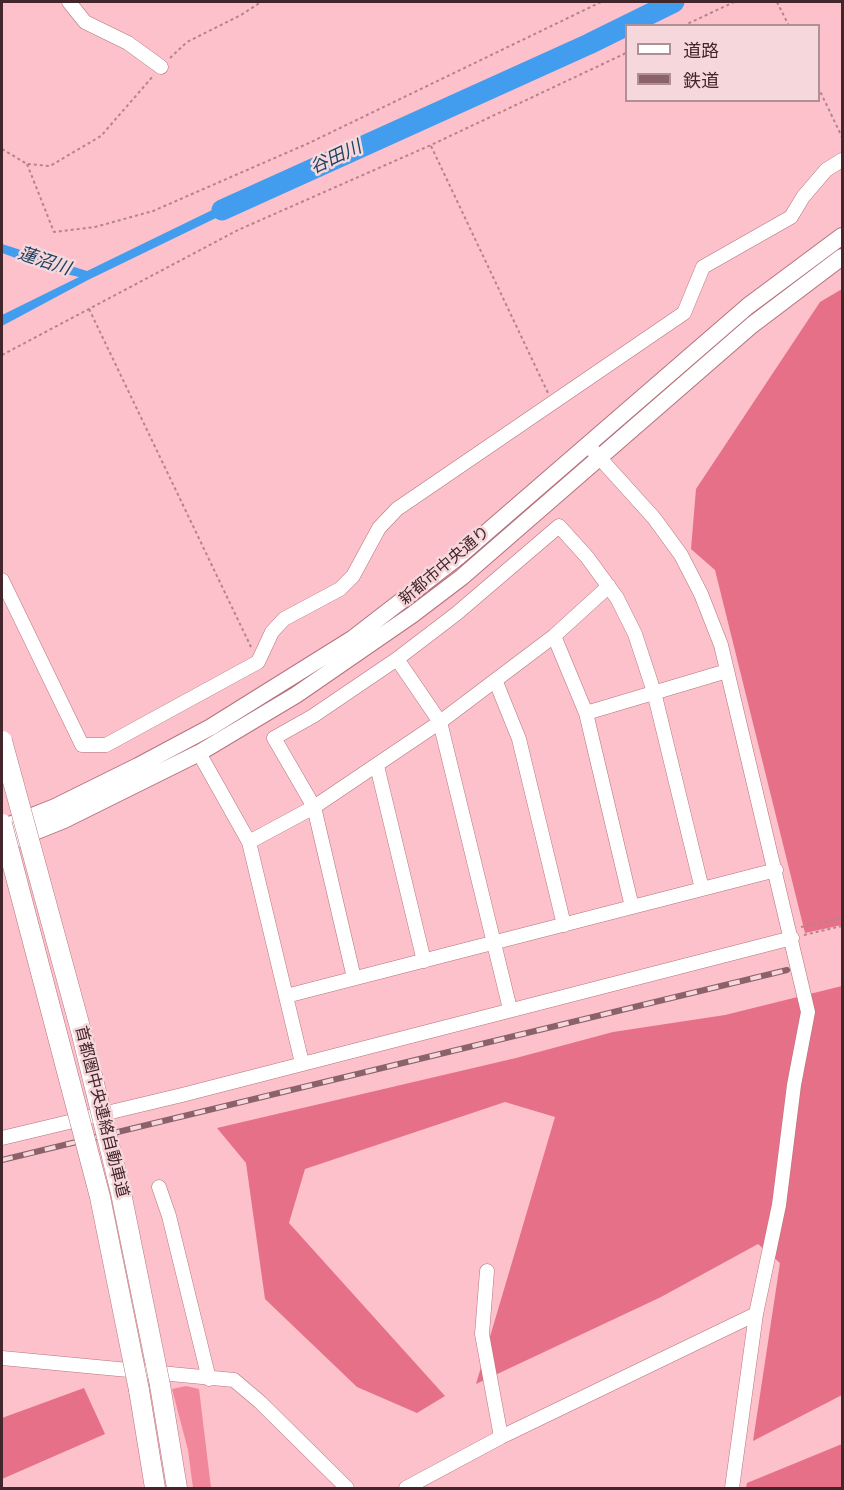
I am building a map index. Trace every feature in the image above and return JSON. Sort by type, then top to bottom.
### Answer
[{"type":"highway","name":"首都圏中央連絡自動車道","points":[[2,741],[81,1031],[121,1193],[160,1385],[177,1488]]},
{"type":"highway","name":"首都圏中央連絡自動車道","points":[[2,826],[100,1197],[139,1390],[155,1488]]},
{"type":"main road","name":"新都市中央通り","points":[[2,826],[55,807],[138,766],[290,680],[406,599],[748,306],[843,236]]},
{"type":"main road","name":"新都市中央通り","points":[[2,845],[64,820],[199,753],[296,695],[412,615],[462,577],[601,459],[752,325],[843,257]]},
{"type":"street","points":[[69,2],[85,22],[128,43],[161,67]]},
{"type":"street","points":[[2,580],[82,745],[106,745],[258,662],[272,632],[284,619],[340,589],[354,576],[379,528],[396,509],[684,313],[702,267],[791,217],[803,197],[826,170],[843,160]]},
{"type":"street","points":[[588,445],[654,518],[681,555],[721,645],[808,1012],[794,1085],[779,1204],[756,1314],[732,1488]]},
{"type":"street","points":[[354,978],[314,807],[274,738],[313,716],[397,659],[456,614],[559,526],[609,586],[635,634],[654,692],[702,889]]},
{"type":"street","points":[[249,842],[314,807],[440,722],[554,636],[609,586]]},
{"type":"street","points":[[554,636],[586,713],[632,907]]},
{"type":"street","points":[[397,659],[440,722],[510,1009]]},
{"type":"street","points":[[586,713],[727,671]]},
{"type":"street","points":[[496,682],[519,739],[564,925]]},
{"type":"street","points":[[199,753],[249,842],[302,1063]]},
{"type":"street","points":[[377,766],[424,961]]},
{"type":"street","points":[[286,996],[776,870]]},
{"type":"street","points":[[2,1138],[302,1063],[791,934]]},
{"type":"street","points":[[159,1187],[169,1216],[208,1379]]},
{"type":"street","points":[[487,1271],[482,1334],[501,1437]]},
{"type":"street","points":[[406,1488],[501,1437],[756,1314]]},
{"type":"street","points":[[2,1358],[234,1380],[347,1488]]},
{"type":"path","points":[[2,149],[27,164],[50,166],[101,136],[161,67],[188,42],[242,15],[261,2]]},
{"type":"path","points":[[27,164],[54,232],[95,227],[153,211],[309,143],[601,2]]},
{"type":"path","points":[[687,24],[734,2]]},
{"type":"path","points":[[777,2],[788,24]]},
{"type":"path","points":[[2,355],[238,230],[431,146],[625,53]]},
{"type":"path","points":[[820,89],[843,137]]},
{"type":"path","points":[[431,146],[554,403]]},
{"type":"path","points":[[89,309],[258,662]]},
{"type":"path","points":[[791,934],[843,918]]},
{"type":"path","points":[[791,934],[843,926]]},
{"type":"shaded area","points":[[842,289],[842,925],[805,933],[715,570],[691,549],[696,489],[820,302]]},
{"type":"shaded area","points":[[842,986],[842,1395],[753,1441],[780,1263],[758,1244],[661,1297],[476,1384],[555,1117],[505,1102],[305,1169],[289,1223],[445,1396],[417,1413],[357,1387],[265,1299],[246,1163],[217,1128],[516,1058],[613,1032],[725,1015]]},
{"type":"shaded area","points":[[186,1386],[199,1389],[211,1488],[193,1488],[188,1450],[172,1389]]},
{"type":"shaded area","points":[[84,1388],[105,1434],[2,1479],[2,1418]]},
{"type":"shaded area","points":[[842,1444],[842,1488],[746,1488],[747,1483]]},
{"type":"water","name":"蓮沼川","points":[[245,194],[249,202],[88,280],[2,326],[2,315],[79,277],[49,270],[2,253],[2,244],[87,271]]},
{"type":"waterway","name":"谷田川","points":[[629,24],[674,2]]},
{"type":"waterway","name":"谷田川","points":[[222,210],[625,26]]},
{"type":"railway","points":[[2,1160],[787,970]]}]
